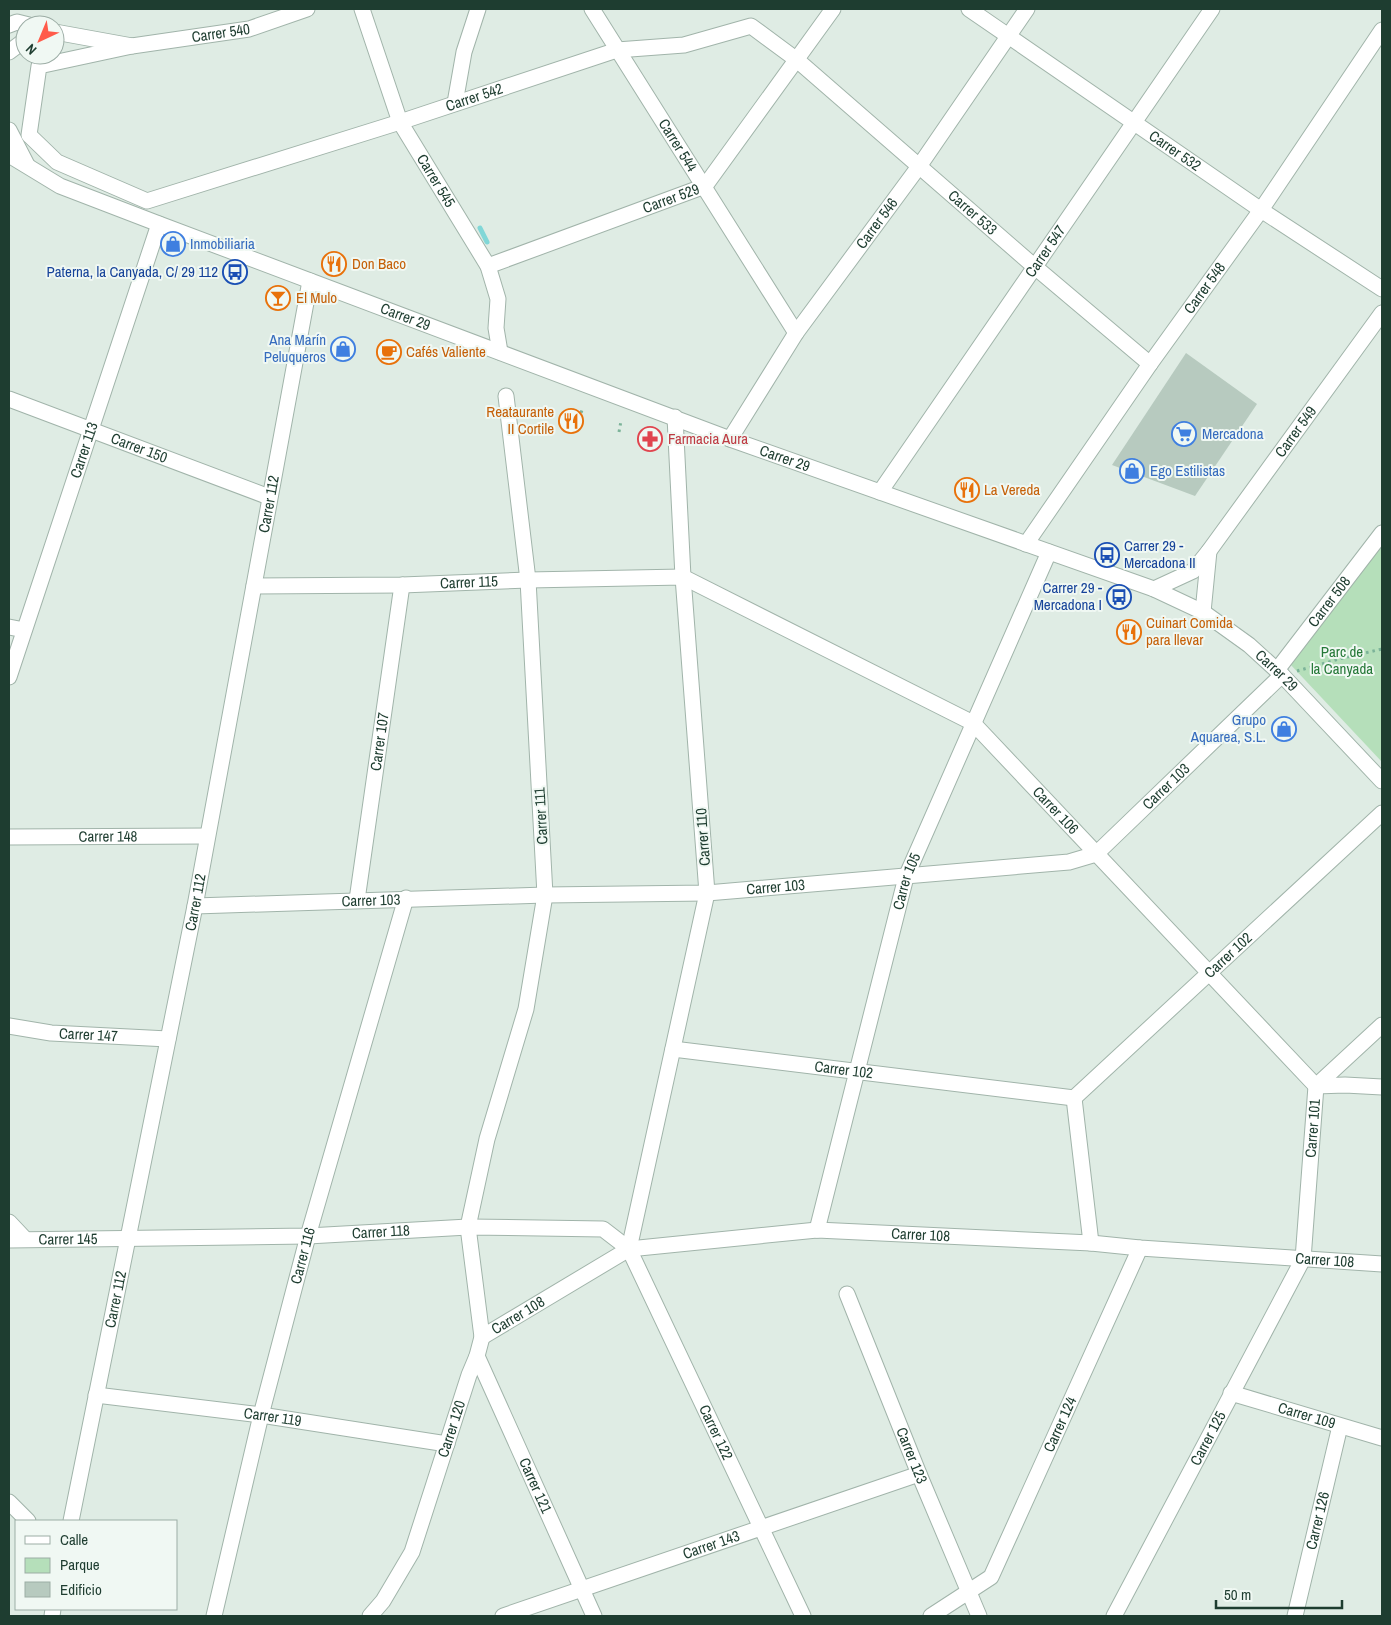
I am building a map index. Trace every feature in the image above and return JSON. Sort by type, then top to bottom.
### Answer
[{"type":"street","name":"Carrer 540","points":[[147,201],[57,162],[29,134],[39,66],[132,46],[249,29],[308,9]]},
{"type":"street","name":"Carrer 545","points":[[362,9],[400,122],[488,266],[498,299],[496,328],[500,352]]},
{"type":"street","points":[[455,103],[464,52],[478,9]]},
{"type":"street","name":"Carrer 544","points":[[592,9],[796,333]]},
{"type":"street","name":"Carrer 529","points":[[488,266],[704,186],[833,9]]},
{"type":"street","name":"Carrer 532","points":[[970,9],[1261,210],[1382,289]]},
{"type":"street","name":"Carrer 546","points":[[730,439],[796,333],[920,166],[1027,9]]},
{"type":"street","name":"Carrer 547","points":[[880,492],[1212,9]]},
{"type":"street","name":"Carrer 542","points":[[147,201],[400,122],[618,50],[684,45],[751,26],[797,60]]},
{"type":"street","name":"Carrer 548","points":[[1026,544],[1150,364],[1261,210],[1382,30]]},
{"type":"street","name":"Carrer 540","points":[[65,35],[132,46]]},
{"type":"street","name":"Carrer 533","points":[[797,60],[1034,267],[1150,364]]},
{"type":"street","points":[[9,130],[28,166]]},
{"type":"street","name":"Carrer 29","points":[[9,155],[60,186],[159,224],[730,439],[1154,589],[1204,612],[1249,645],[1279,672],[1382,781]]},
{"type":"street","name":"Carrer 113","points":[[9,677],[159,224]]},
{"type":"street","name":"Carrer 112","points":[[71,1520],[195,906],[310,281]]},
{"type":"street","name":"Carrer 549","points":[[1154,589],[1193,571],[1382,312]]},
{"type":"street","name":"Carrer 111","points":[[468,1227],[487,1139],[526,1009],[545,894],[528,580],[506,396]]},
{"type":"street","name":"Carrer 150","points":[[9,399],[270,497]]},
{"type":"street","name":"Carrer 110","points":[[629,1250],[707,893],[684,577],[675,417]]},
{"type":"street","name":"Carrer 508","points":[[1279,672],[1382,533]]},
{"type":"street","points":[[1204,612],[1209,551]]},
{"type":"street","name":"Carrer 105","points":[[817,1230],[906,877],[1049,552]]},
{"type":"street","name":"Carrer 115","points":[[254,586],[402,585],[684,577]]},
{"type":"street","name":"Carrer 106","points":[[684,577],[973,723],[1316,1086]]},
{"type":"street","name":"Carrer 107","points":[[357,900],[402,585]]},
{"type":"street","points":[[9,626],[24,630]]},
{"type":"street","name":"Carrer 103","points":[[195,906],[545,894],[707,893],[1069,862],[1096,854],[1279,672]]},
{"type":"street","name":"Carrer 102","points":[[673,1049],[1074,1098],[1382,813]]},
{"type":"street","name":"Carrer 148","points":[[9,837],[207,836]]},
{"type":"street","name":"Carrer 116","points":[[214,1616],[261,1415],[308,1236],[406,898]]},
{"type":"street","name":"Carrer 101","points":[[1302,1259],[1316,1086],[1382,1025]]},
{"type":"street","name":"Carrer 147","points":[[9,1026],[51,1033],[168,1039]]},
{"type":"street","points":[[1316,1086],[1382,1087]]},
{"type":"street","points":[[1074,1098],[1091,1243]]},
{"type":"street","points":[[9,1222],[25,1240]]},
{"type":"street","name":"Carrer 118","points":[[128,1239],[308,1236],[468,1227],[603,1229],[629,1250]]},
{"type":"street","name":"Carrer 120","points":[[370,1616],[384,1601],[412,1552],[482,1337],[468,1227]]},
{"type":"street","name":"Carrer 108","points":[[482,1337],[629,1250],[817,1230],[1091,1243],[1382,1264]]},
{"type":"street","name":"Carrer 145","points":[[9,1240],[128,1239]]},
{"type":"street","name":"Carrer 124","points":[[931,1616],[991,1576],[1140,1248]]},
{"type":"street","name":"Carrer 122","points":[[629,1250],[803,1616]]},
{"type":"street","name":"Carrer 125","points":[[1114,1616],[1302,1259]]},
{"type":"street","name":"Carrer 123","points":[[847,1294],[978,1616]]},
{"type":"street","name":"Carrer 121","points":[[477,1356],[594,1616]]},
{"type":"street","name":"Carrer 109","points":[[1231,1393],[1382,1438]]},
{"type":"street","name":"Carrer 119","points":[[96,1395],[261,1415],[447,1444]]},
{"type":"street","name":"Carrer 126","points":[[1295,1616],[1340,1426]]},
{"type":"street","name":"Carrer 143","points":[[503,1616],[919,1474]]},
{"type":"street","points":[[9,1502],[27,1520]]},
{"type":"path","points":[[579,419],[583,407]]},
{"type":"path","points":[[619,432],[621,421]]},
{"type":"path","points":[[1279,672],[1382,649]]},
{"type":"green space","name":"Parc de la Canyada","points":[[1382,536],[1382,762],[1290,664]]},
{"type":"building","name":"Mercadona","points":[[1186,353],[1257,404],[1195,496],[1112,465]]},
{"type":"waterway","points":[[480,228],[487,242]]},
{"type":"place","name":"Inmobiliaria","points":[[173,244]]},
{"type":"place","name":"Don Baco","points":[[334,264]]},
{"type":"place","name":"Paterna, la Canyada, C/ 29 112","points":[[235,272]]},
{"type":"place","name":"El Mulo","points":[[278,298]]},
{"type":"place","name":"Ana Marín Peluqueros","points":[[343,349]]},
{"type":"place","name":"Cafés Valiente","points":[[389,352]]},
{"type":"place","name":"Reataurante II Cortile","points":[[571,421]]},
{"type":"place","name":"Mercadona","points":[[1184,434]]},
{"type":"place","name":"Farmacia Aura","points":[[650,439]]},
{"type":"place","name":"Ego Estilistas","points":[[1132,471]]},
{"type":"place","name":"La Vereda","points":[[967,490]]},
{"type":"place","name":"Carrer 29 - Mercadona II","points":[[1107,555]]},
{"type":"place","name":"Carrer 29 - Mercadona I","points":[[1119,597]]},
{"type":"place","name":"Cuinart Comida para llevar","points":[[1129,632]]},
{"type":"place","name":"Grupo Aquarea, S.L.","points":[[1284,729]]}]
